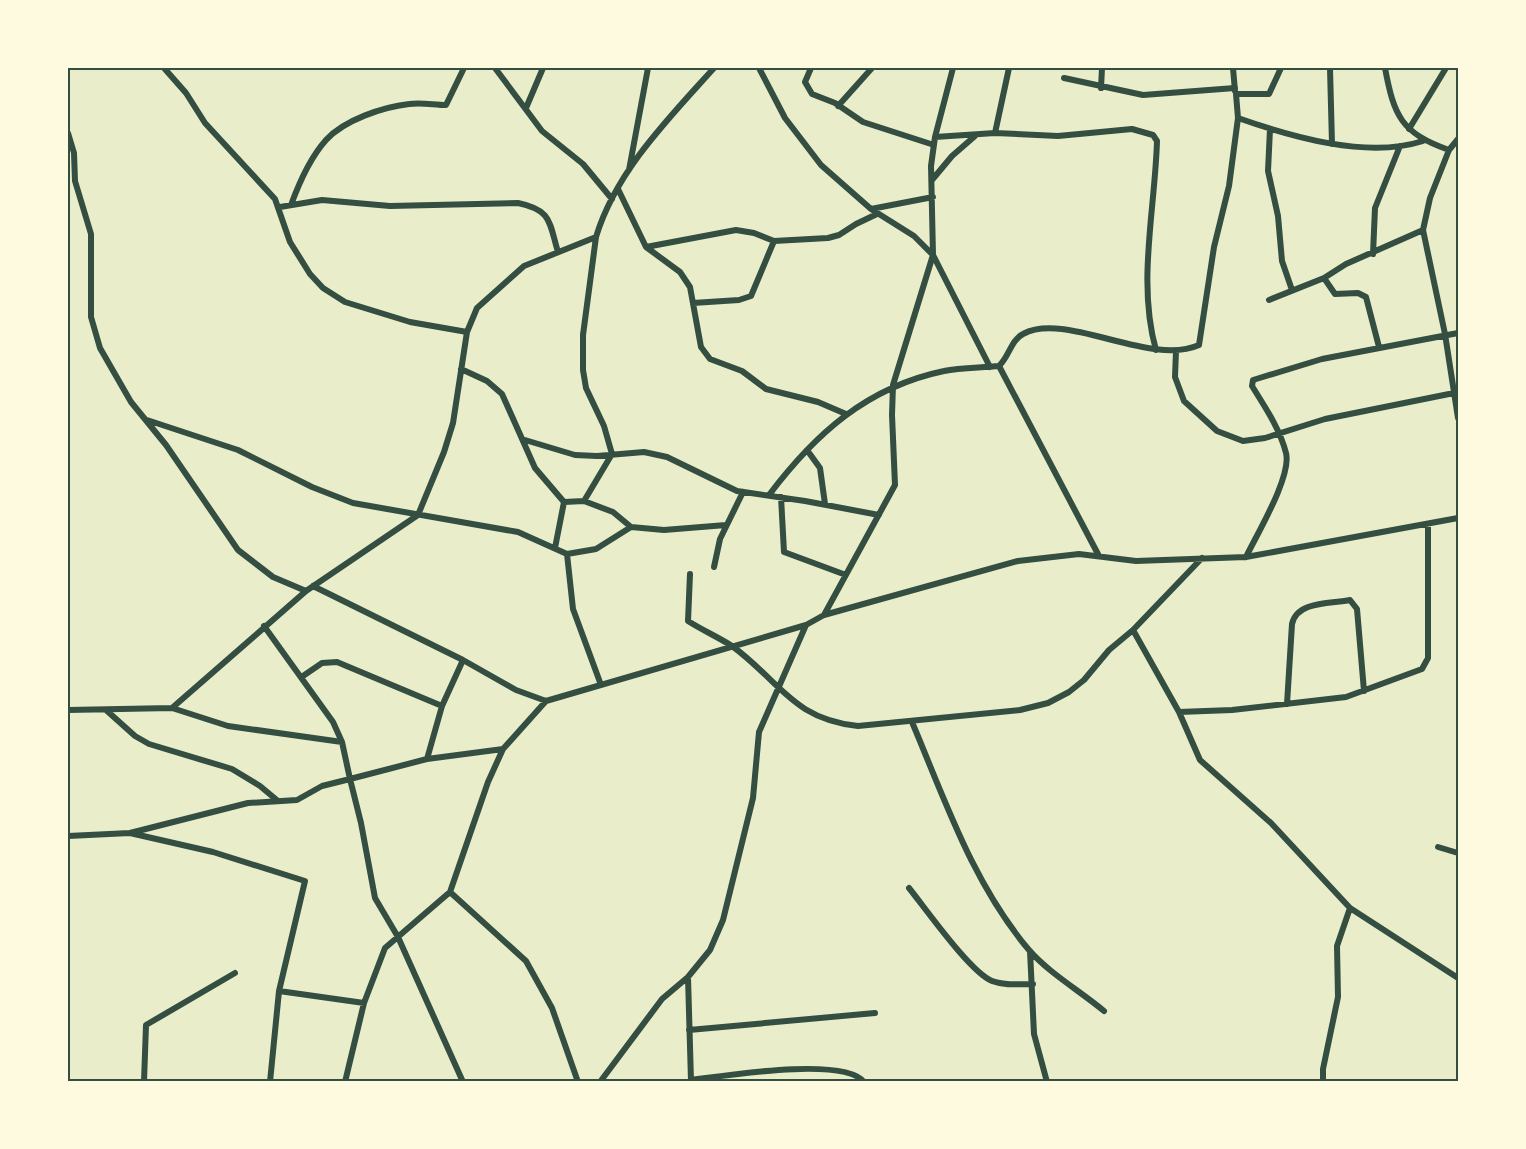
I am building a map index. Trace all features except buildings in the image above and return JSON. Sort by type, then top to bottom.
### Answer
[{"type":"street","points":[[164,68],[186,93],[205,123],[267,189],[280,207],[296,252],[310,274],[335,298],[423,326],[467,332]]},
{"type":"street","points":[[291,205],[303,177],[328,138],[351,124],[391,107],[426,102],[446,105],[464,68]]},
{"type":"street","points":[[495,68],[550,139],[583,164],[612,199]]},
{"type":"street","points":[[526,108],[543,68]]},
{"type":"street","points":[[628,174],[648,68]]},
{"type":"street","points":[[584,501],[612,453],[604,426],[586,388],[583,370],[583,334],[596,237],[612,199],[647,145],[714,68]]},
{"type":"street","points":[[759,68],[801,141],[821,165],[870,209],[914,236],[933,255],[990,367]]},
{"type":"street","points":[[811,68],[805,81],[807,89],[817,97],[838,106],[852,117],[882,130],[934,146]]},
{"type":"street","points":[[838,106],[872,68]]},
{"type":"street","points":[[824,615],[862,540],[879,515],[897,477],[892,415],[893,385],[933,255],[931,181],[934,146],[953,68]]},
{"type":"street","points":[[995,133],[1009,68]]},
{"type":"street","points":[[1101,88],[1102,68]]},
{"type":"street","points":[[769,495],[793,463],[846,414],[893,385],[946,370],[999,366],[1008,357],[1018,338],[1038,329],[1090,334],[1156,350],[1191,349],[1201,342],[1214,247],[1227,198],[1238,118],[1233,68]]},
{"type":"street","points":[[1064,78],[1101,88],[1143,95],[1235,91],[1269,94],[1281,68]]},
{"type":"street","points":[[1329,68],[1332,144]]},
{"type":"street","points":[[1385,68],[1395,107],[1408,129],[1424,141],[1449,150]]},
{"type":"street","points":[[1408,129],[1446,68]]},
{"type":"street","points":[[1238,118],[1270,129],[1332,144],[1400,146],[1424,141]]},
{"type":"street","points":[[935,137],[995,133],[1058,136],[1132,129],[1146,131],[1156,138],[1156,189],[1149,256],[1148,314],[1156,350]]},
{"type":"street","points":[[1270,129],[1268,171],[1278,216],[1282,261],[1292,290]]},
{"type":"street","points":[[68,132],[74,153],[75,181],[92,234],[90,300],[97,341],[131,402],[238,550],[282,583],[306,591]]},
{"type":"street","points":[[931,181],[951,156],[976,135]]},
{"type":"street","points":[[1458,140],[1449,150],[1430,198],[1423,230],[1445,334],[1458,418]]},
{"type":"street","points":[[1373,254],[1375,208],[1400,146]]},
{"type":"street","points":[[618,189],[646,247],[680,272],[690,287],[701,347],[705,356],[749,374],[766,389],[818,402],[846,414]]},
{"type":"street","points":[[870,209],[933,197]]},
{"type":"street","points":[[280,207],[322,200],[390,206],[518,203],[536,207],[544,212],[558,252]]},
{"type":"street","points":[[646,247],[736,230],[754,232],[774,241],[839,235],[878,214]]},
{"type":"street","points":[[1269,300],[1324,278],[1346,264],[1423,230]]},
{"type":"street","points":[[172,708],[306,591],[418,515],[444,452],[453,423],[467,332],[477,308],[524,266],[596,237]]},
{"type":"street","points":[[693,303],[739,300],[751,296],[774,241]]},
{"type":"street","points":[[1324,278],[1335,294],[1358,293],[1365,296],[1379,347]]},
{"type":"street","points":[[1246,557],[1287,468],[1287,454],[1279,432],[1252,386],[1253,380],[1322,359],[1458,333]]},
{"type":"street","points":[[1176,351],[1175,377],[1180,395],[1211,427],[1226,436],[1243,441],[1325,419],[1454,393]]},
{"type":"street","points":[[999,366],[1012,395],[1047,454],[1099,556]]},
{"type":"street","points":[[460,369],[487,381],[499,390],[525,440],[535,468],[564,502]]},
{"type":"street","points":[[146,420],[160,422],[238,450],[335,497],[418,515],[518,532],[567,554],[596,549],[631,526]]},
{"type":"street","points":[[525,440],[576,455],[597,456],[644,452],[667,457],[742,492],[781,496],[879,515]]},
{"type":"street","points":[[807,450],[820,468],[825,504]]},
{"type":"street","points":[[714,567],[720,539],[742,492]]},
{"type":"street","points":[[781,496],[784,552],[846,575]]},
{"type":"street","points":[[564,502],[584,501],[613,512],[631,526],[664,530],[726,525]]},
{"type":"street","points":[[555,548],[564,502]]},
{"type":"street","points":[[345,1082],[364,1003],[385,948],[450,892],[488,782],[503,749],[546,701],[806,625],[824,615],[1018,561],[1079,554],[1136,561],[1246,557],[1458,518]]},
{"type":"street","points":[[1179,712],[1346,697],[1422,669],[1428,662],[1428,525]]},
{"type":"street","points":[[567,554],[573,609],[602,685]]},
{"type":"street","points":[[690,574],[688,621],[732,646],[776,688],[817,717],[858,726],[1020,710],[1048,702],[1069,692],[1084,680],[1109,650],[1133,630],[1202,558]]},
{"type":"street","points":[[313,586],[463,660],[516,690],[546,701]]},
{"type":"street","points":[[1287,704],[1292,624],[1294,615],[1302,608],[1350,600],[1354,603],[1357,609],[1364,691]]},
{"type":"street","points":[[600,1082],[662,999],[688,977],[710,950],[723,920],[753,798],[759,732],[776,688],[806,625]]},
{"type":"street","points":[[264,626],[303,676],[333,722],[342,742],[361,823],[375,898],[398,937],[463,1082]]},
{"type":"street","points":[[1133,630],[1179,712],[1200,760],[1271,823],[1350,908],[1458,978]]},
{"type":"street","points":[[427,759],[442,706],[463,660]]},
{"type":"street","points":[[303,676],[322,663],[337,662],[442,706]]},
{"type":"street","points":[[68,710],[172,708],[228,726],[342,742]]},
{"type":"street","points":[[106,710],[135,736],[149,744],[232,769],[260,786],[278,801]]},
{"type":"street","points":[[912,722],[965,848],[995,903],[1030,951],[1104,1011]]},
{"type":"street","points":[[68,836],[130,833],[248,803],[297,800],[322,786],[427,759],[503,749]]},
{"type":"street","points":[[130,833],[213,852],[305,881],[279,991],[270,1082]]},
{"type":"street","points":[[1438,847],[1458,853]]},
{"type":"street","points":[[909,888],[976,969],[991,981],[1006,984],[1034,984]]},
{"type":"street","points":[[450,892],[526,961],[552,1008],[578,1082]]},
{"type":"street","points":[[1323,1082],[1331,1024],[1338,997],[1337,946],[1350,908]]},
{"type":"street","points":[[1030,951],[1034,984],[1034,1034],[1047,1082]]},
{"type":"street","points":[[144,1082],[146,1025],[235,973]]},
{"type":"street","points":[[688,977],[691,1081],[804,1068],[846,1072],[864,1082]]},
{"type":"street","points":[[279,991],[364,1003]]},
{"type":"street","points":[[689,1030],[875,1013]]}]
